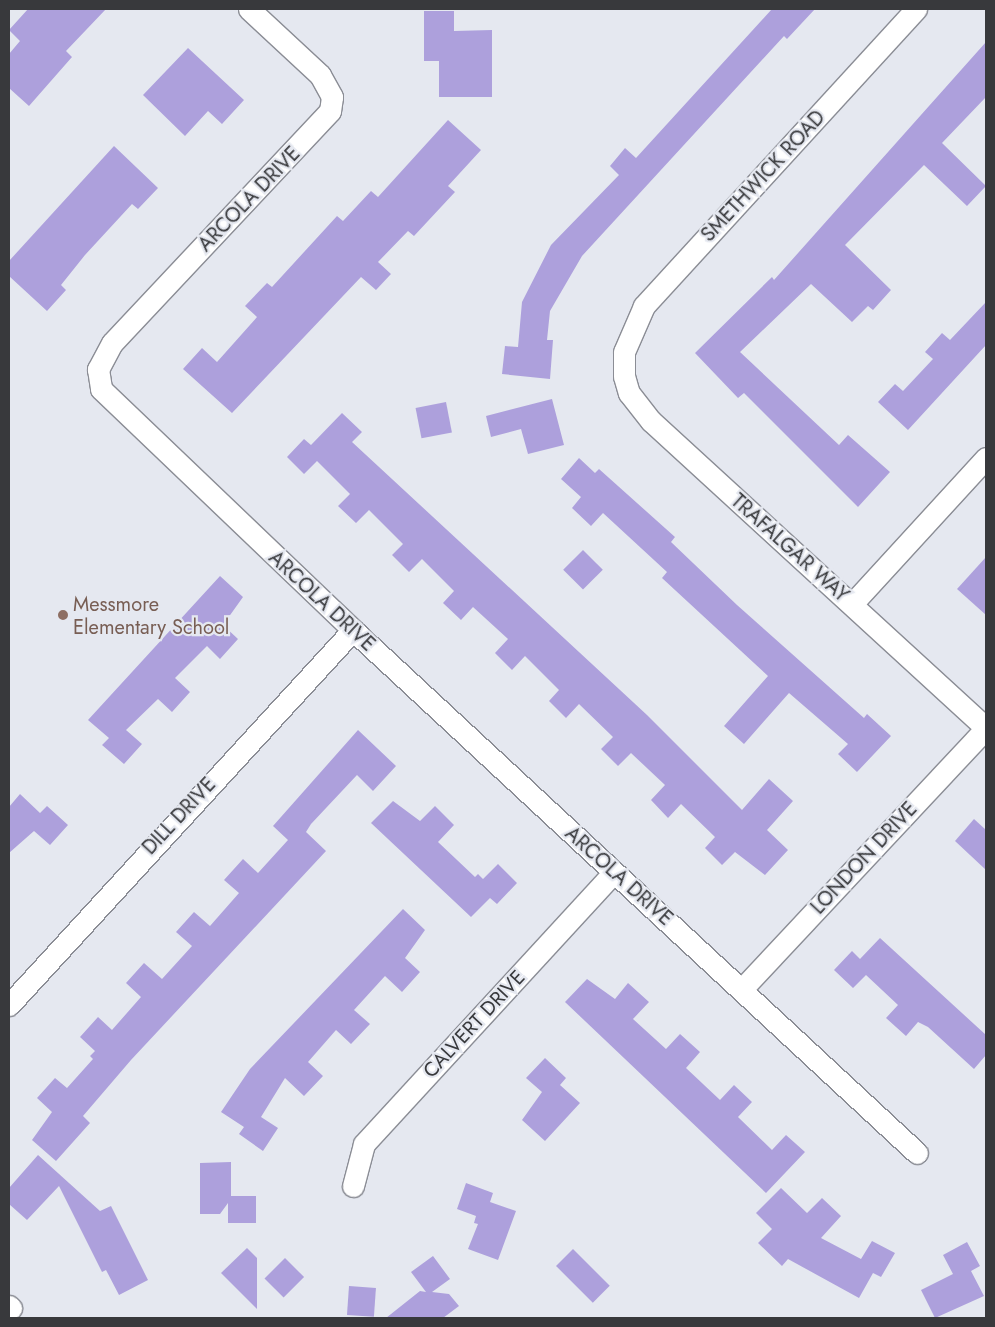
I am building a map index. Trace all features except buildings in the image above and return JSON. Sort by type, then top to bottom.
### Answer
[{"type":"street","name":"ARCOLA DRIVE","points":[[249,9],[320,75],[332,97],[330,111],[112,343],[101,360],[98,378],[107,397],[353,630],[918,1153]]},
{"type":"street","name":"SMETHWICK ROAD","points":[[624,352],[644,306],[916,9]]},
{"type":"street","name":"TRAFALGAR WAY","points":[[624,352],[629,393],[652,421],[986,728]]},
{"type":"street","points":[[852,604],[986,458]]},
{"type":"street","name":"DILL DRIVE","points":[[9,1006],[353,630]]},
{"type":"street","name":"LONDON DRIVE","points":[[742,989],[986,728]]},
{"type":"street","name":"CALVERT DRIVE","points":[[353,1186],[364,1144],[614,872]]},
{"type":"place","name":"Messmore Elementary School","points":[[63,615]]}]
